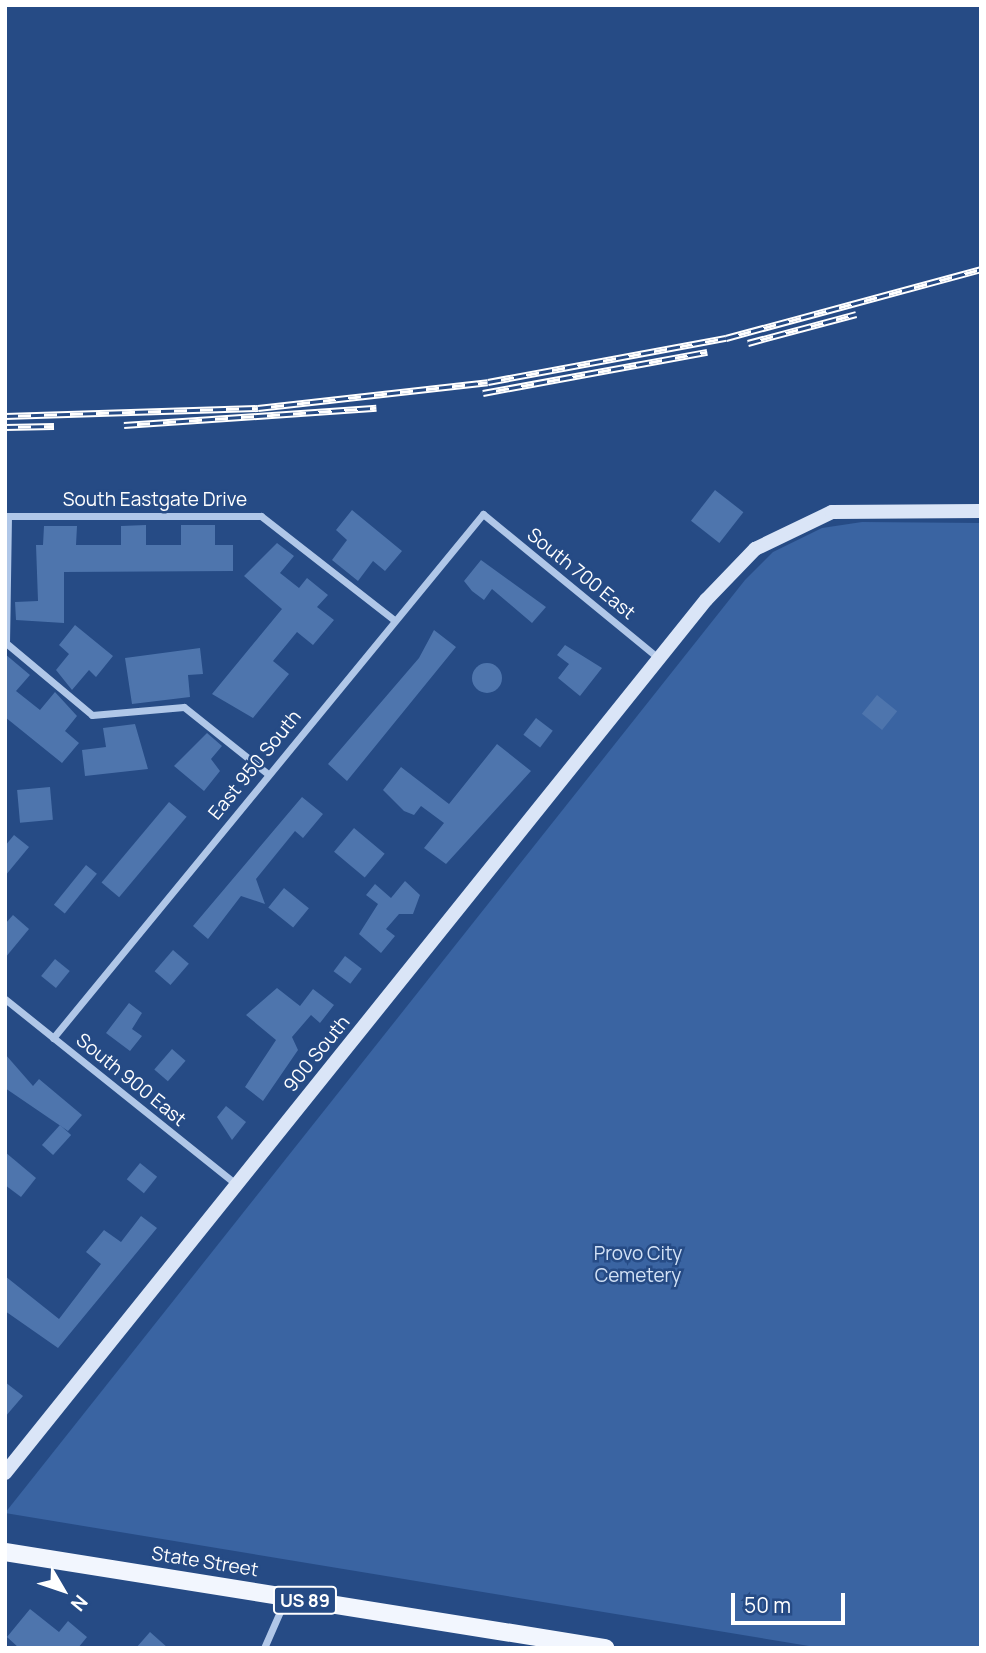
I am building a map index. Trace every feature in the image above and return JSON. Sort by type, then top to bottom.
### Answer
[{"type":"main road","name":"State Street","points":[[5,1552],[606,1648]]},
{"type":"street","name":"900 South","points":[[5,1473],[659,659],[755,549],[810,519],[903,508],[981,511]]},
{"type":"street","name":"East 950 South","points":[[53,1038],[483,514]]},
{"type":"street","name":"South 700 East","points":[[483,514],[659,659]]},
{"type":"street","name":"South Eastgate Drive","points":[[7,516],[261,516],[394,620]]},
{"type":"street","points":[[7,516],[6,643],[92,715],[184,707],[268,774]]},
{"type":"street","name":"South 900 East","points":[[5,999],[237,1185]]},
{"type":"street","points":[[264,1648],[286,1597]]},
{"type":"green space","name":"Provo City Cemetery","points":[[862,522],[981,523],[981,1648],[821,1648],[5,1513],[745,580],[773,552],[822,528]]},
{"type":"building","points":[[715,490],[743,512],[719,543],[691,521]]},
{"type":"building","points":[[352,510],[402,551],[385,571],[373,561],[358,581],[332,560],[347,540],[336,530]]},
{"type":"building","points":[[146,525],[146,545],[181,545],[181,525],[215,525],[215,545],[233,545],[233,571],[64,572],[64,623],[16,620],[15,602],[38,601],[36,545],[43,545],[44,526],[77,526],[76,545],[121,545],[121,526]]},
{"type":"building","points":[[277,543],[294,556],[280,573],[299,588],[307,578],[328,595],[317,607],[334,620],[313,645],[297,632],[273,661],[289,674],[253,718],[212,694],[282,609],[244,576]]},
{"type":"building","points":[[481,560],[546,607],[532,623],[492,589],[484,600],[472,591],[464,581]]},
{"type":"building","points":[[75,625],[113,656],[96,677],[89,670],[72,690],[56,670],[69,654],[59,645]]},
{"type":"building","points":[[434,630],[456,647],[347,781],[328,764],[419,658]]},
{"type":"building","points":[[565,645],[602,668],[580,696],[558,678],[569,664],[557,655]]},
{"type":"building","points":[[200,648],[203,674],[188,675],[190,697],[132,704],[125,658]]},
{"type":"building","points":[[5,654],[30,675],[16,691],[40,710],[55,692],[77,716],[65,731],[79,743],[62,763],[5,717]]},
{"type":"building","points":[[487,663],[498,667],[502,678],[498,689],[487,693],[476,689],[472,678],[476,667]]},
{"type":"building","points":[[877,695],[897,711],[882,730],[862,714]]},
{"type":"building","points":[[536,718],[553,731],[540,747],[523,735]]},
{"type":"building","points":[[135,724],[148,769],[85,776],[82,750],[106,747],[103,728]]},
{"type":"building","points":[[207,733],[222,746],[211,759],[220,771],[204,791],[174,766]]},
{"type":"building","points":[[497,744],[531,771],[446,864],[424,848],[444,823],[421,806],[414,815],[404,811],[383,790],[401,767],[449,804]]},
{"type":"building","points":[[50,787],[53,820],[20,823],[17,790]]},
{"type":"building","points":[[302,797],[323,814],[303,838],[295,831],[256,879],[265,904],[241,896],[208,939],[193,926]]},
{"type":"building","points":[[169,802],[187,817],[119,897],[102,882]]},
{"type":"building","points":[[354,828],[385,854],[365,877],[334,852]]},
{"type":"building","points":[[14,835],[29,847],[5,876],[5,846]]},
{"type":"building","points":[[86,865],[97,874],[65,913],[54,905]]},
{"type":"building","points":[[405,881],[420,895],[413,914],[399,914],[386,929],[395,936],[381,953],[359,934],[378,904],[366,895],[375,884],[391,898]]},
{"type":"building","points":[[284,888],[309,908],[293,928],[268,907]]},
{"type":"building","points":[[13,915],[29,929],[5,958],[5,924]]},
{"type":"building","points":[[173,950],[189,964],[170,985],[155,971]]},
{"type":"building","points":[[345,956],[362,969],[350,984],[334,971]]},
{"type":"building","points":[[55,959],[70,971],[56,988],[41,976]]},
{"type":"building","points":[[277,988],[300,1006],[313,989],[334,1005],[320,1023],[311,1015],[292,1037],[298,1050],[263,1101],[245,1087],[276,1040],[246,1015]]},
{"type":"building","points":[[129,1003],[142,1013],[132,1029],[142,1036],[130,1051],[106,1033]]},
{"type":"building","points":[[172,1049],[186,1061],[168,1081],[154,1069]]},
{"type":"building","points":[[5,1054],[33,1086],[39,1079],[82,1115],[68,1131],[5,1088]]},
{"type":"building","points":[[226,1106],[246,1122],[232,1140],[217,1117]]},
{"type":"building","points":[[60,1125],[71,1135],[53,1155],[42,1145]]},
{"type":"building","points":[[5,1152],[36,1178],[21,1197],[5,1185]]},
{"type":"building","points":[[140,1163],[157,1177],[144,1193],[127,1179]]},
{"type":"building","points":[[141,1216],[157,1228],[58,1348],[5,1311],[5,1276],[59,1319],[101,1264],[86,1252],[104,1230],[121,1242]]},
{"type":"building","points":[[5,1382],[23,1396],[5,1417]]},
{"type":"building","points":[[30,1609],[59,1632],[68,1621],[87,1637],[78,1648],[19,1648],[7,1637]]},
{"type":"building","points":[[150,1632],[168,1648],[136,1648]]},
{"type":"railway","points":[[5,416],[258,408],[488,382],[726,338],[981,269]]},
{"type":"railway","points":[[748,343],[856,314]]},
{"type":"railway","points":[[483,393],[707,352]]},
{"type":"railway","points":[[124,425],[376,408]]},
{"type":"railway","points":[[5,427],[54,426]]}]
